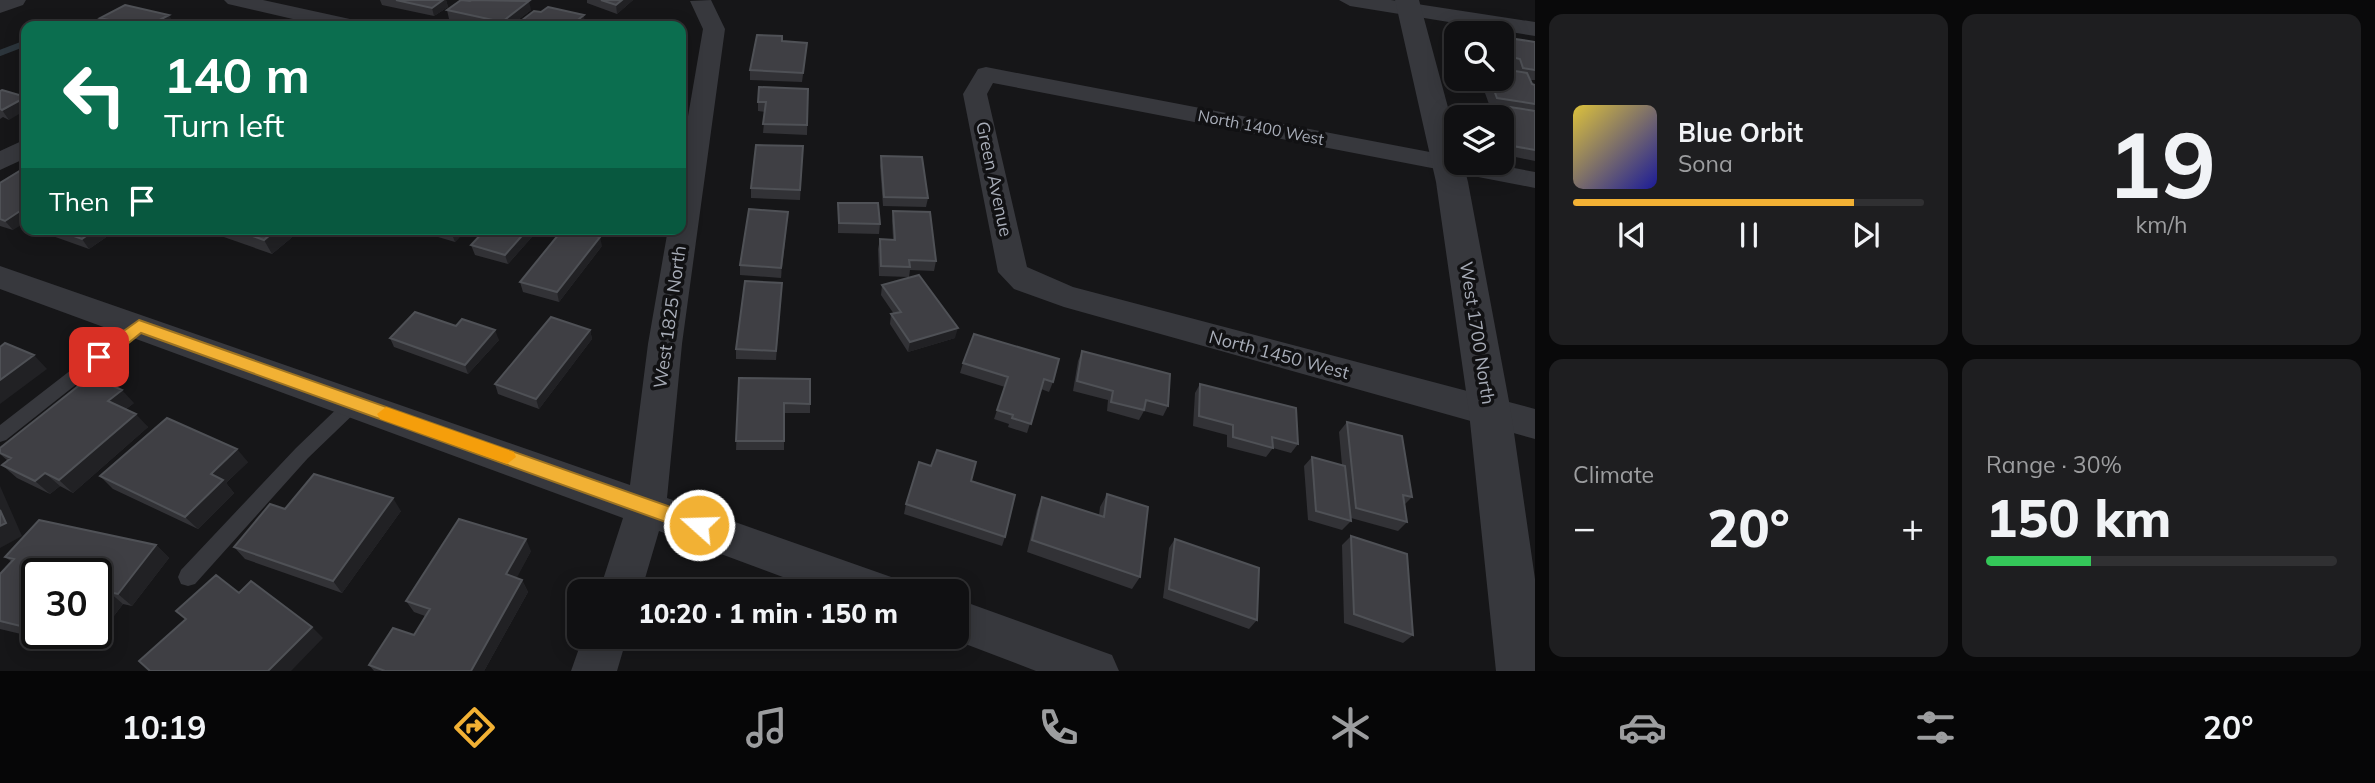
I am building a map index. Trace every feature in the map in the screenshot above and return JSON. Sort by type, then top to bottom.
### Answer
[{"type":"street","points":[[0,6],[14,0]]},
{"type":"street","points":[[1350,0],[1408,5],[1535,29]]},
{"type":"street","name":"West 1825 North","points":[[686,141],[690,102],[714,29],[701,1]]},
{"type":"street","name":"West 1700 North","points":[[1408,5],[1444,144]]},
{"type":"street","points":[[238,10],[263,7],[328,21]]},
{"type":"street","name":"North 1400 West","points":[[986,74],[1444,162]]},
{"type":"street","name":"Green Avenue","points":[[986,74],[975,94],[1013,272],[1025,281]]},
{"type":"street","points":[[0,162],[21,150]]},
{"type":"street","name":"West 1700 North","points":[[1451,175],[1490,412],[1522,671]]},
{"type":"street","name":"North 1400 West","points":[[1510,175],[1535,180]]},
{"type":"street","name":"West 1825 North","points":[[624,579],[647,506],[676,235]]},
{"type":"street","points":[[0,277],[647,506],[844,579]]},
{"type":"street","name":"North 1450 West","points":[[1025,281],[1064,296],[1535,424]]},
{"type":"street","points":[[969,624],[1096,671]]},
{"type":"street","points":[[594,671],[601,649]]},
{"type":"lane","points":[[0,435],[139,326]]},
{"type":"lane","points":[[188,577],[302,453],[354,403]]},
{"type":"building","points":[[396,0],[443,0],[432,8]]},
{"type":"building","points":[[461,0],[529,1],[503,21],[447,10]]},
{"type":"building","points":[[601,0],[622,0],[616,5]]},
{"type":"building","points":[[125,5],[169,15],[158,21],[114,21],[100,18]]},
{"type":"building","points":[[548,7],[584,15],[576,21],[521,21],[534,11],[541,12]]},
{"type":"building","points":[[757,35],[782,36],[782,41],[807,43],[803,73],[750,70]]},
{"type":"building","points":[[1514,39],[1535,42],[1535,70],[1523,68],[1520,59],[1514,58]]},
{"type":"building","points":[[1514,71],[1527,73],[1535,85],[1535,104],[1497,98],[1494,91],[1514,91]]},
{"type":"building","points":[[759,87],[808,89],[807,125],[763,124],[766,102],[758,102]]},
{"type":"building","points":[[0,91],[21,96],[21,100],[2,110]]},
{"type":"building","points":[[1514,108],[1535,111],[1535,150],[1514,146]]},
{"type":"building","points":[[756,145],[803,146],[800,190],[751,188]]},
{"type":"building","points":[[881,156],[922,157],[928,198],[884,197]]},
{"type":"building","points":[[21,170],[21,210],[5,221],[0,219],[0,183]]},
{"type":"building","points":[[838,203],[878,203],[880,224],[839,223]]},
{"type":"building","points":[[749,209],[788,212],[781,268],[740,265]]},
{"type":"building","points":[[893,211],[930,212],[936,261],[909,260],[910,267],[881,266],[880,239],[895,240]]},
{"type":"building","points":[[71,235],[88,235],[82,239]]},
{"type":"building","points":[[250,235],[270,235],[264,240]]},
{"type":"building","points":[[480,235],[523,235],[505,255],[471,245]]},
{"type":"building","points":[[558,235],[600,237],[557,292],[520,282]]},
{"type":"building","points":[[919,275],[958,328],[910,342],[891,314],[901,312],[882,285]]},
{"type":"building","points":[[745,281],[782,283],[776,351],[736,349]]},
{"type":"building","points":[[415,312],[456,326],[462,319],[495,330],[465,365],[390,338]]},
{"type":"building","points":[[551,317],[590,330],[536,399],[495,384]]},
{"type":"building","points":[[974,334],[1059,359],[1053,382],[1044,379],[1031,424],[997,410],[1008,377],[963,363]]},
{"type":"building","points":[[5,343],[34,355],[0,380],[0,347]]},
{"type":"building","points":[[1082,351],[1170,374],[1168,406],[1146,400],[1144,410],[1111,402],[1113,391],[1077,381]]},
{"type":"building","points":[[91,376],[122,390],[108,401],[136,414],[59,480],[45,473],[35,481],[2,465],[11,458],[0,453],[0,448]]},
{"type":"building","points":[[739,378],[810,379],[810,404],[784,403],[784,441],[736,441]]},
{"type":"building","points":[[1200,384],[1296,408],[1298,444],[1272,437],[1273,448],[1233,437],[1233,425],[1199,416]]},
{"type":"building","points":[[167,418],[237,449],[211,474],[223,480],[185,517],[100,476]]},
{"type":"building","points":[[1347,422],[1402,436],[1412,497],[1403,495],[1407,522],[1356,508]]},
{"type":"building","points":[[937,450],[976,462],[971,481],[1015,495],[1005,537],[906,504],[919,462],[931,466]]},
{"type":"building","points":[[1312,457],[1345,466],[1351,521],[1316,511]]},
{"type":"building","points":[[314,474],[393,498],[333,581],[234,547],[270,504],[285,509]]},
{"type":"building","points":[[1107,494],[1148,507],[1140,577],[1032,540],[1042,497],[1104,517]]},
{"type":"building","points":[[0,510],[6,523],[0,526]]},
{"type":"building","points":[[459,519],[526,539],[506,574],[522,580],[471,671],[385,671],[369,665],[393,628],[414,635],[430,609],[406,601]]},
{"type":"building","points":[[39,520],[156,545],[118,594],[112,593],[112,558],[21,558],[21,626],[0,621],[0,574],[14,559],[5,557]]},
{"type":"building","points":[[1351,536],[1407,554],[1413,635],[1354,614]]},
{"type":"building","points":[[1175,539],[1259,568],[1257,620],[1169,589]]},
{"type":"building","points":[[216,575],[239,593],[251,581],[312,627],[268,671],[150,671],[139,661],[186,619],[176,611]]},
{"type":"waterway","points":[[0,53],[21,45]]},
{"type":"slow traffic","points":[[386,414],[507,457]]},
{"type":"route","points":[[99,357],[139,326],[699,525]]}]
